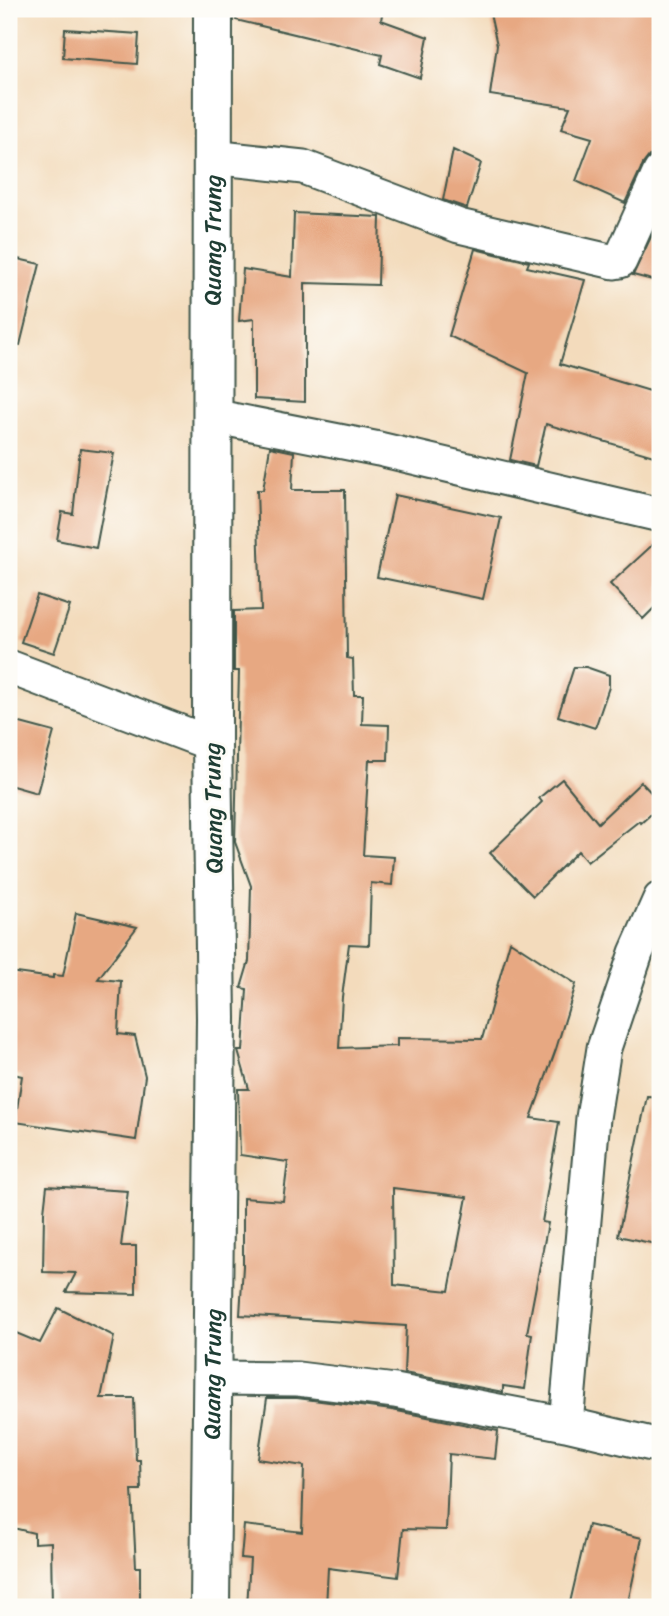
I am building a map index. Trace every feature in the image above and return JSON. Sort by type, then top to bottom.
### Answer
[{"type":"main road","name":"Quang Trung","points":[[210,1607],[216,1018],[212,744],[213,9]]},
{"type":"street","points":[[212,158],[303,167],[459,226],[614,262],[620,261],[660,173]]},
{"type":"street","points":[[212,416],[379,449],[660,515]]},
{"type":"street","points":[[9,667],[212,744]]},
{"type":"street","points":[[566,1424],[592,1131],[604,1048],[636,953],[660,899]]},
{"type":"street","points":[[214,1378],[298,1378],[395,1391],[566,1424],[660,1447]]},
{"type":"building","points":[[237,9],[383,9],[381,20],[428,37],[420,78],[380,64],[382,55],[236,20]]},
{"type":"building","points":[[489,9],[660,9],[660,153],[649,156],[643,164],[625,203],[576,181],[592,138],[561,129],[570,107],[490,95],[497,45]]},
{"type":"building","points":[[65,29],[139,34],[137,64],[63,58]]},
{"type":"building","points":[[453,150],[481,163],[467,208],[443,200]]},
{"type":"building","points":[[294,213],[380,217],[378,285],[305,283],[305,402],[254,399],[254,319],[239,321],[243,269],[292,277]]},
{"type":"building","points":[[660,218],[660,282],[633,275]]},
{"type":"building","points":[[475,249],[529,262],[527,267],[585,280],[560,364],[660,394],[660,458],[546,424],[536,466],[510,460],[528,373],[449,336]]},
{"type":"building","points":[[9,257],[40,264],[20,345],[9,344]]},
{"type":"building","points":[[270,447],[294,452],[292,490],[345,490],[347,658],[353,659],[354,695],[363,695],[362,724],[389,725],[388,760],[369,760],[363,855],[394,857],[392,885],[371,883],[369,945],[349,944],[339,1048],[397,1046],[397,1038],[482,1039],[510,941],[576,984],[531,1118],[559,1122],[542,1222],[548,1223],[527,1333],[532,1334],[525,1389],[503,1386],[503,1392],[404,1373],[406,1326],[240,1315],[243,1198],[283,1201],[288,1162],[240,1155],[238,1089],[249,1089],[238,1051],[243,1051],[247,989],[241,988],[249,961],[251,886],[235,842],[239,671],[234,671],[234,611],[261,610],[257,490],[263,490]],"holes":[[[393,1188],[467,1197],[449,1291],[394,1285]]]},
{"type":"building","points":[[80,449],[114,453],[96,548],[57,540],[62,512],[73,514]]},
{"type":"building","points":[[395,495],[501,518],[483,599],[377,577]]},
{"type":"building","points":[[660,538],[660,602],[643,619],[610,584]]},
{"type":"building","points":[[37,595],[70,606],[54,653],[21,642]]},
{"type":"building","points":[[574,667],[586,667],[609,675],[609,687],[595,728],[558,716]]},
{"type":"building","points":[[9,720],[54,732],[37,793],[9,785]]},
{"type":"building","points":[[562,779],[598,823],[641,782],[660,802],[660,806],[587,862],[578,851],[533,896],[490,853],[542,802],[539,798]]},
{"type":"building","points":[[76,913],[137,927],[98,979],[121,981],[118,1034],[135,1036],[145,1076],[136,1140],[15,1122],[22,1076],[9,1073],[9,972],[53,978],[53,975],[63,976]]},
{"type":"building","points":[[647,1096],[660,1097],[660,1245],[618,1236]]},
{"type":"building","points":[[47,1186],[128,1191],[121,1246],[136,1246],[136,1294],[66,1292],[76,1273],[43,1272]]},
{"type":"building","points":[[58,1308],[114,1336],[101,1398],[134,1398],[136,1460],[140,1460],[141,1490],[132,1490],[136,1567],[140,1567],[140,1607],[52,1607],[51,1542],[34,1543],[34,1533],[9,1527],[9,1330],[40,1343]]},
{"type":"building","points":[[267,1398],[297,1398],[392,1410],[498,1431],[495,1459],[449,1454],[446,1530],[403,1529],[398,1577],[328,1568],[326,1607],[247,1607],[250,1559],[241,1558],[244,1525],[302,1532],[304,1466],[258,1459]]},
{"type":"building","points":[[588,1525],[642,1538],[627,1607],[569,1607]]}]
